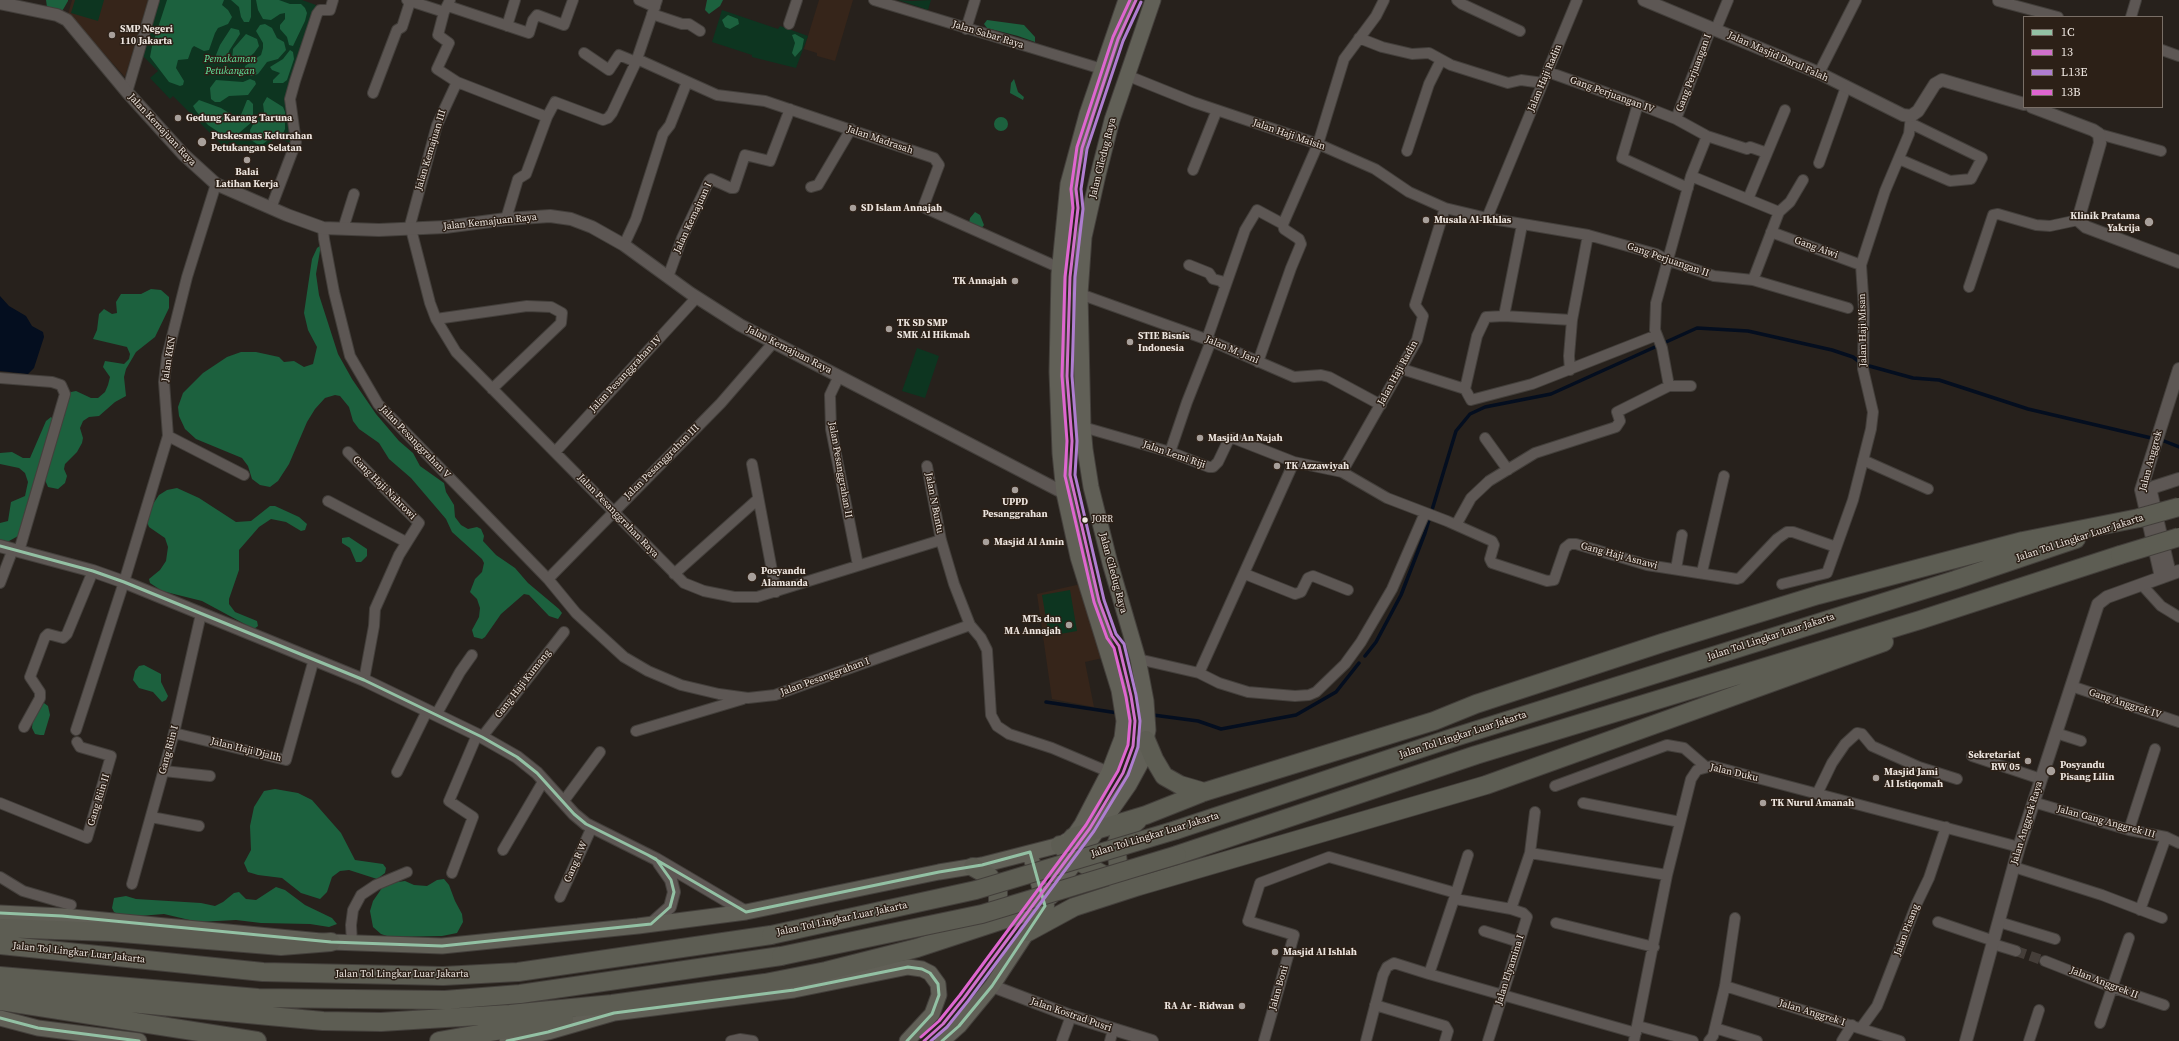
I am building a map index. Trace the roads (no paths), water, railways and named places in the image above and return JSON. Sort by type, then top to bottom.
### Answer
[{"type":"highway","name":"Jalan Tol Lingkar Luar Jakarta","points":[[0,945],[263,972],[443,976],[518,972],[771,934],[976,890],[1176,830],[1452,738],[1955,580],[2139,518],[2179,507]]},
{"type":"highway","points":[[1143,885],[1102,874],[1076,860],[1066,853],[1066,841],[1098,829],[1146,815],[1204,792],[1434,721],[1476,704],[1662,643],[1818,595],[2023,541],[2139,518]]},
{"type":"highway","points":[[0,976],[258,998],[445,1000],[520,994],[781,956],[982,914],[1177,855],[1452,763],[1920,620],[2179,537]]},
{"type":"highway","points":[[1028,932],[1074,907],[1143,885],[1486,785],[1899,637],[1920,620]]},
{"type":"highway","points":[[1146,740],[1154,760],[1164,776],[1180,785],[1204,792]]},
{"type":"highway","points":[[1143,885],[1126,875],[1118,864],[1116,855],[1119,836],[1146,815]]},
{"type":"highway","points":[[971,931],[992,917],[999,900],[998,891],[992,878],[973,867]]},
{"type":"highway","points":[[0,990],[323,1021],[381,1022],[429,1020],[612,1004],[765,983],[826,971],[879,958],[971,931],[1045,906]]},
{"type":"highway","points":[[0,928],[110,932],[281,946],[331,942]]},
{"type":"highway","points":[[0,1002],[257,1041]]},
{"type":"highway","points":[[439,1041],[492,1031],[614,1013]]},
{"type":"main road","points":[[0,913],[62,916],[331,942],[442,946],[651,924],[746,912],[939,872],[973,867],[1066,841],[1082,824],[1109,772],[1122,738],[1124,721],[1119,690],[1078,557],[1064,493],[1060,453],[1057,372],[1060,268],[1068,184],[1087,114],[1126,0]]},
{"type":"main road","name":"Jalan Ciledug Raya","points":[[942,1041],[959,1026],[992,986],[1076,860],[1129,785],[1141,763],[1146,740],[1148,719],[1138,659],[1093,494],[1085,449],[1083,427],[1080,294],[1084,237],[1112,120],[1126,75],[1153,0]]},
{"type":"main road","points":[[1087,114],[1112,120]]},
{"type":"main road","points":[[1060,453],[1085,449]]},
{"type":"main road","points":[[1109,654],[1133,644]]},
{"type":"main road","points":[[1030,852],[1045,906]]},
{"type":"main road","points":[[507,1041],[548,1032],[614,1013],[787,991],[904,967],[922,969],[933,976],[939,988],[937,1003],[925,1024],[907,1041]]},
{"type":"main road","points":[[0,1018],[38,1028],[139,1041]]},
{"type":"street","points":[[127,92],[154,0]]},
{"type":"street","points":[[271,208],[296,142],[290,99],[293,87],[317,14],[320,10],[330,10],[333,0]]},
{"type":"street","points":[[507,26],[515,0]]},
{"type":"street","points":[[373,93],[397,30],[402,27],[409,1],[448,6],[529,33],[533,20],[537,15],[564,25],[573,0]]},
{"type":"street","points":[[639,0],[655,7],[682,24],[689,24],[700,31]]},
{"type":"street","points":[[789,24],[797,0]]},
{"type":"street","name":"Jalan Sabar Raya","points":[[874,0],[1102,69]]},
{"type":"street","points":[[966,29],[975,0]]},
{"type":"street","points":[[1258,362],[1301,244],[1298,239],[1284,229],[1283,224],[1318,144],[1344,59],[1376,16],[1384,0]]},
{"type":"street","points":[[1457,0],[1462,4],[1520,31]]},
{"type":"street","name":"Jalan Haji Radin","points":[[1487,218],[1577,0]]},
{"type":"street","name":"Jalan Masjid Darul Falah","points":[[1644,0],[1819,73],[1911,120]]},
{"type":"street","name":"Gang Perjuangan I","points":[[1676,119],[1713,29],[1728,0]]},
{"type":"street","points":[[1819,73],[1856,0]]},
{"type":"street","points":[[1997,0],[2054,16]]},
{"type":"street","points":[[2131,16],[2136,0]]},
{"type":"street","name":"Jalan Kemajuan Raya","points":[[0,4],[57,15],[67,20],[127,92],[183,154],[216,184],[271,208],[323,228],[410,229],[445,227],[506,219],[550,216],[571,219],[624,245],[697,298],[740,325],[1064,493]]},
{"type":"street","points":[[448,6],[438,35],[449,43],[437,69],[457,82],[547,117]]},
{"type":"street","points":[[506,219],[518,179],[526,174],[547,117],[555,102],[603,120],[608,118],[612,113],[636,60],[655,7]]},
{"type":"street","points":[[1359,38],[1382,47],[1412,54],[1429,52],[1441,60],[1508,84],[1521,80],[1543,83]]},
{"type":"street","points":[[2163,50],[2179,56]]},
{"type":"street","name":"Jalan Madrasah","points":[[584,53],[609,70],[619,55],[636,60],[717,95],[730,98],[759,99],[851,129],[936,160],[939,165],[924,204],[925,208],[931,212],[1060,268]]},
{"type":"street","points":[[1406,151],[1429,84],[1441,60]]},
{"type":"street","name":"Gang Perjuangan IV","points":[[1548,72],[1676,119],[1707,136],[1747,149],[1750,148],[1767,153]]},
{"type":"street","name":"Jalan Haji Maisin","points":[[1126,75],[1217,110],[1318,144],[1375,169],[1409,192],[1445,208]]},
{"type":"street","points":[[1899,159],[1950,181],[1971,179],[1982,158],[1911,120],[1935,84],[1942,80],[2023,104]]},
{"type":"street","name":"Jalan Kemajuan III","points":[[410,229],[437,125],[457,82]]},
{"type":"street","points":[[624,245],[636,219],[663,134],[670,125],[687,82]]},
{"type":"street","points":[[1819,163],[1846,87]]},
{"type":"street","points":[[1638,104],[1622,158],[1688,188]]},
{"type":"street","points":[[2035,108],[2100,134],[2161,151]]},
{"type":"street","name":"Jalan Kemajuan I","points":[[668,277],[682,238],[709,181],[711,180],[734,188],[745,155],[770,160],[790,109]]},
{"type":"street","points":[[1193,170],[1217,110]]},
{"type":"street","points":[[1748,199],[1786,110]]},
{"type":"street","name":"Jalan Haji Misan","points":[[1782,584],[1827,573],[1853,500],[1871,428],[1873,412],[1863,369],[1865,352],[1861,265],[1880,206],[1899,159],[1911,120]]},
{"type":"street","points":[[811,187],[818,185],[851,129]]},
{"type":"street","points":[[2078,220],[2100,143],[2100,134]]},
{"type":"street","points":[[1670,386],[1655,322],[1656,303],[1691,176],[1707,136]]},
{"type":"street","points":[[1691,176],[1779,212]]},
{"type":"street","points":[[1752,280],[1779,212],[1790,202],[1803,180]]},
{"type":"street","name":"Jalan KKN","points":[[124,582],[168,436],[164,382],[167,357],[187,277],[216,184]]},
{"type":"street","points":[[344,229],[354,194]]},
{"type":"street","points":[[1445,208],[1487,218]]},
{"type":"street","name":"Jalan Haji Radin","points":[[1342,472],[1402,369],[1420,332],[1423,316],[1415,305],[1445,208]]},
{"type":"street","points":[[1170,452],[1245,230],[1256,211],[1283,224]]},
{"type":"street","points":[[1968,287],[1993,215],[1998,214],[2043,226],[2066,224],[2078,220]]},
{"type":"street","name":"Gang Perjuangan II","points":[[1487,218],[1588,235],[1656,254],[1667,260],[1714,276],[1752,280],[1848,308]]},
{"type":"street","points":[[2078,220],[2086,227],[2105,235],[2179,262]]},
{"type":"street","points":[[1504,316],[1522,225]]},
{"type":"street","name":"Jalan Pesanggrahan V","points":[[323,228],[334,292],[350,356],[378,404],[548,579]]},
{"type":"street","name":"Jalan Pesanggrahan Raya","points":[[410,229],[436,318],[456,352],[556,451],[684,583],[704,591],[734,597],[757,597],[941,540]]},
{"type":"street","name":"Gang Aiwi","points":[[1771,232],[1861,265]]},
{"type":"street","points":[[1570,370],[1568,356],[1572,320],[1588,235]]},
{"type":"street","points":[[1189,265],[1209,273],[1213,279],[1221,281],[1225,286]]},
{"type":"street","name":"Jalan M. Jani","points":[[1080,294],[1209,340],[1294,377],[1321,375],[1329,377],[1381,405]]},
{"type":"street","name":"Jalan Pesanggrahan IV","points":[[556,451],[697,298]]},
{"type":"street","points":[[436,318],[527,306],[551,307],[561,311],[563,316],[561,323],[492,389]]},
{"type":"street","points":[[1465,391],[1477,336],[1486,317],[1504,316],[1572,320]]},
{"type":"street","points":[[1402,369],[1465,391],[1471,400],[1474,401],[1532,384],[1659,340]]},
{"type":"street","name":"Jalan Pesanggrahan III","points":[[548,579],[721,403],[773,343]]},
{"type":"street","name":"Jalan Anggrek","points":[[2170,574],[2141,490],[2152,450],[2179,369]]},
{"type":"street","name":"Jalan Pesanggrahan II","points":[[839,376],[830,395],[831,428],[858,565]]},
{"type":"street","points":[[0,378],[52,382],[61,385],[65,394],[16,550],[0,583]]},
{"type":"street","points":[[1199,673],[1245,574],[1294,462],[1342,472],[1387,498],[1452,523],[1471,498],[1489,482],[1535,453],[1616,427],[1620,421],[1618,412],[1670,386],[1691,386]]},
{"type":"street","name":"Jalan Lemi Riji","points":[[1083,427],[1170,452],[1213,467],[1229,439],[1233,438],[1294,462]]},
{"type":"street","points":[[168,436],[244,474]]},
{"type":"street","points":[[1485,438],[1508,470]]},
{"type":"street","name":"Gang Haji Nahrowi","points":[[348,452],[419,523],[406,542],[373,613],[374,626],[364,680]]},
{"type":"street","points":[[1863,460],[1928,489]]},
{"type":"street","points":[[752,464],[776,592]]},
{"type":"street","name":"Jalan N Buntu","points":[[927,466],[941,540],[962,609],[970,625],[981,638],[987,650],[991,715],[997,726],[1009,734],[1052,748],[1109,772]]},
{"type":"street","points":[[1702,572],[1724,476]]},
{"type":"street","points":[[2170,574],[2151,492],[2154,486],[2179,480]]},
{"type":"street","points":[[674,574],[758,499]]},
{"type":"street","points":[[328,501],[406,542]]},
{"type":"street","points":[[1138,659],[1199,673],[1219,683],[1248,692],[1295,696],[1309,695],[1316,692],[1345,664],[1361,642],[1392,589],[1426,513]]},
{"type":"street","name":"Gang Haji Asnawi","points":[[1452,523],[1492,541],[1494,545],[1490,559],[1492,563],[1547,581],[1554,580],[1566,548],[1570,544],[1576,544],[1647,565],[1702,572],[1731,579],[1740,578],[1777,539],[1787,532],[1793,532],[1836,547]]},
{"type":"street","points":[[1676,569],[1682,535]]},
{"type":"street","points":[[0,546],[93,571],[124,582],[364,680],[480,736],[517,757],[544,780],[574,814],[592,826],[656,859],[746,912]]},
{"type":"street","points":[[24,727],[40,698],[40,692],[30,679],[45,637],[48,634],[63,638],[67,634],[93,571]]},
{"type":"street","points":[[1245,574],[1295,594],[1300,592],[1308,578],[1313,576],[1348,590]]},
{"type":"street","name":"Jalan Anggrek Raya","points":[[1966,1041],[2019,847],[2098,604],[2107,597],[2170,574]]},
{"type":"street","name":"Jalan Pesanggrahan I","points":[[548,579],[576,613],[592,628],[624,657],[648,672],[682,685],[719,694],[748,698],[775,694],[970,625]]},
{"type":"street","points":[[76,730],[124,582]]},
{"type":"street","points":[[2142,585],[2161,606],[2179,617]]},
{"type":"street","name":"Gang Riin I","points":[[132,884],[174,733],[202,614]]},
{"type":"street","name":"Gang Haji Kumang","points":[[452,873],[473,815],[449,801],[480,736],[564,632]]},
{"type":"street","points":[[397,772],[431,713],[472,655]]},
{"type":"street","name":"Jalan Haji Djalih","points":[[174,733],[286,760],[314,659]]},
{"type":"street","name":"Gang Anggrek IV","points":[[2071,686],[2179,722]]},
{"type":"street","points":[[636,731],[748,698]]},
{"type":"street","points":[[1817,794],[1832,763],[1845,744],[1857,733],[1862,734],[1872,746],[1919,767],[1957,779]]},
{"type":"street","points":[[2056,733],[2080,742]]},
{"type":"street","name":"Gang Riin II","points":[[0,803],[87,838],[112,756],[80,747],[77,742]]},
{"type":"street","points":[[1555,786],[1667,745],[1684,748],[1706,767]]},
{"type":"street","points":[[2129,830],[2155,749]]},
{"type":"street","points":[[563,802],[600,752]]},
{"type":"street","points":[[1972,756],[2041,779]]},
{"type":"street","name":"Jalan Duku","points":[[1636,1033],[1667,875],[1691,779],[1696,770],[1712,766],[2019,847]]},
{"type":"street","points":[[164,770],[210,776]]},
{"type":"street","points":[[503,850],[544,780]]},
{"type":"street","name":"Jalan Gang Anggrek III","points":[[2033,802],[2129,830],[2166,837],[2179,843]]},
{"type":"street","points":[[1583,803],[1680,822]]},
{"type":"street","points":[[1455,896],[1511,909],[1530,853],[1535,812]]},
{"type":"street","points":[[151,817],[199,826]]},
{"type":"street","name":"Gang R W","points":[[560,897],[592,826]]},
{"type":"street","name":"Jalan Pisang","points":[[1842,1041],[1877,1006],[1917,903],[1929,878],[1946,827]]},
{"type":"street","points":[[2140,910],[2166,837]]},
{"type":"street","points":[[1530,853],[1667,875]]},
{"type":"street","points":[[1429,974],[1468,855]]},
{"type":"street","name":"Jalan Boni","points":[[1264,1041],[1294,935],[1248,921],[1260,883],[1329,858],[1455,896]]},
{"type":"street","points":[[651,924],[670,907],[674,892],[671,880],[656,859]]},
{"type":"street","points":[[2014,867],[2102,895],[2162,918]]},
{"type":"street","points":[[352,943],[351,925],[353,910],[361,895],[376,885],[407,872]]},
{"type":"street","points":[[0,877],[23,891],[71,906]]},
{"type":"street","name":"Jalan Elyamina I","points":[[1488,1041],[1501,995],[1527,917],[1523,913],[1511,909]]},
{"type":"street","points":[[1709,1041],[1713,1036],[1725,986],[1735,918]]},
{"type":"street","points":[[1938,922],[2016,951]]},
{"type":"street","points":[[1999,922],[2055,939]]},
{"type":"street","points":[[1556,923],[1654,947]]},
{"type":"street","points":[[1484,931],[1519,942]]},
{"type":"street","points":[[2100,1023],[2111,987],[2129,938]]},
{"type":"street","name":"Jalan Anggrek II","points":[[2045,961],[2111,987],[2164,1005]]},
{"type":"street","points":[[1366,1041],[1383,975],[1387,967],[1394,963],[1636,1033],[1692,1041]]},
{"type":"street","name":"Jalan Kostrad Pusri","points":[[992,986],[1071,1016],[1111,1035],[1152,1041]]},
{"type":"street","name":"Jalan Anggrek I","points":[[1725,986],[1900,1041]]},
{"type":"street","points":[[1375,1005],[1445,1026],[1448,1031],[1445,1041]]},
{"type":"street","points":[[2029,1041],[2038,1010]]},
{"type":"street","points":[[1062,1041],[1071,1016]]},
{"type":"street","points":[[1715,1028],[1757,1041]]},
{"type":"street","points":[[731,1041],[747,1040]]},
{"type":"water","points":[[0,296],[9,306],[26,316],[32,326],[43,332],[44,337],[34,368],[28,374],[0,371]]},
{"type":"waterway","points":[[1365,656],[1376,642],[1401,595],[1425,533],[1456,431],[1470,414],[1485,407],[1551,394],[1697,328],[1748,331],[1832,350],[1853,357],[1862,364],[1913,378],[1939,380],[2028,409],[2164,441],[2179,447]]},
{"type":"waterway","points":[[1153,715],[1198,721],[1221,729],[1296,715],[1336,692],[1359,663]]},
{"type":"waterway","points":[[1046,702],[1118,713]]},
{"type":"tunnel","points":[[2016,951],[2045,961]]},
{"type":"place","name":"SMP Negeri 110 Jakarta","points":[[112,35]]},
{"type":"place","name":"Gedung Karang Taruna","points":[[178,118]]},
{"type":"place","name":"Puskesmas Kelurahan Petukangan Selatan","points":[[202,142]]},
{"type":"place","name":"Balai Latihan Kerja","points":[[247,160]]},
{"type":"place","name":"SD Islam Annajah","points":[[853,208]]},
{"type":"place","name":"Musala Al-Ikhlas","points":[[1426,220]]},
{"type":"place","name":"Klinik Pratama Yakrija","points":[[2149,222]]},
{"type":"place","name":"TK Annajah","points":[[1015,281]]},
{"type":"place","name":"TK SD SMP SMK Al Hikmah","points":[[889,329]]},
{"type":"place","name":"STIE Bisnis Indonesia","points":[[1130,342]]},
{"type":"place","name":"Masjid An Najah","points":[[1200,438]]},
{"type":"place","name":"TK Azzawiyah","points":[[1277,466]]},
{"type":"place","name":"UPPD Pesanggrahan","points":[[1015,490]]},
{"type":"place","name":"JORR","points":[[1085,520]]},
{"type":"place","name":"Masjid Al Amin","points":[[986,542]]},
{"type":"place","name":"Posyandu Alamanda","points":[[752,577]]},
{"type":"place","name":"MTs dan MA Annajah","points":[[1069,625]]},
{"type":"place","name":"Sekretariat RW 05","points":[[2028,761]]},
{"type":"place","name":"Posyandu Pisang Lilin","points":[[2051,771]]},
{"type":"place","name":"Masjid Jami Al Istiqomah","points":[[1876,778]]},
{"type":"place","name":"TK Nurul Amanah","points":[[1763,803]]},
{"type":"place","name":"Masjid Al Ishlah","points":[[1275,952]]},
{"type":"place","name":"RA Ar - Ridwan","points":[[1242,1006]]},
{"type":"park label","name":"Pemakaman Petukangan","points":[[230,64]]}]
